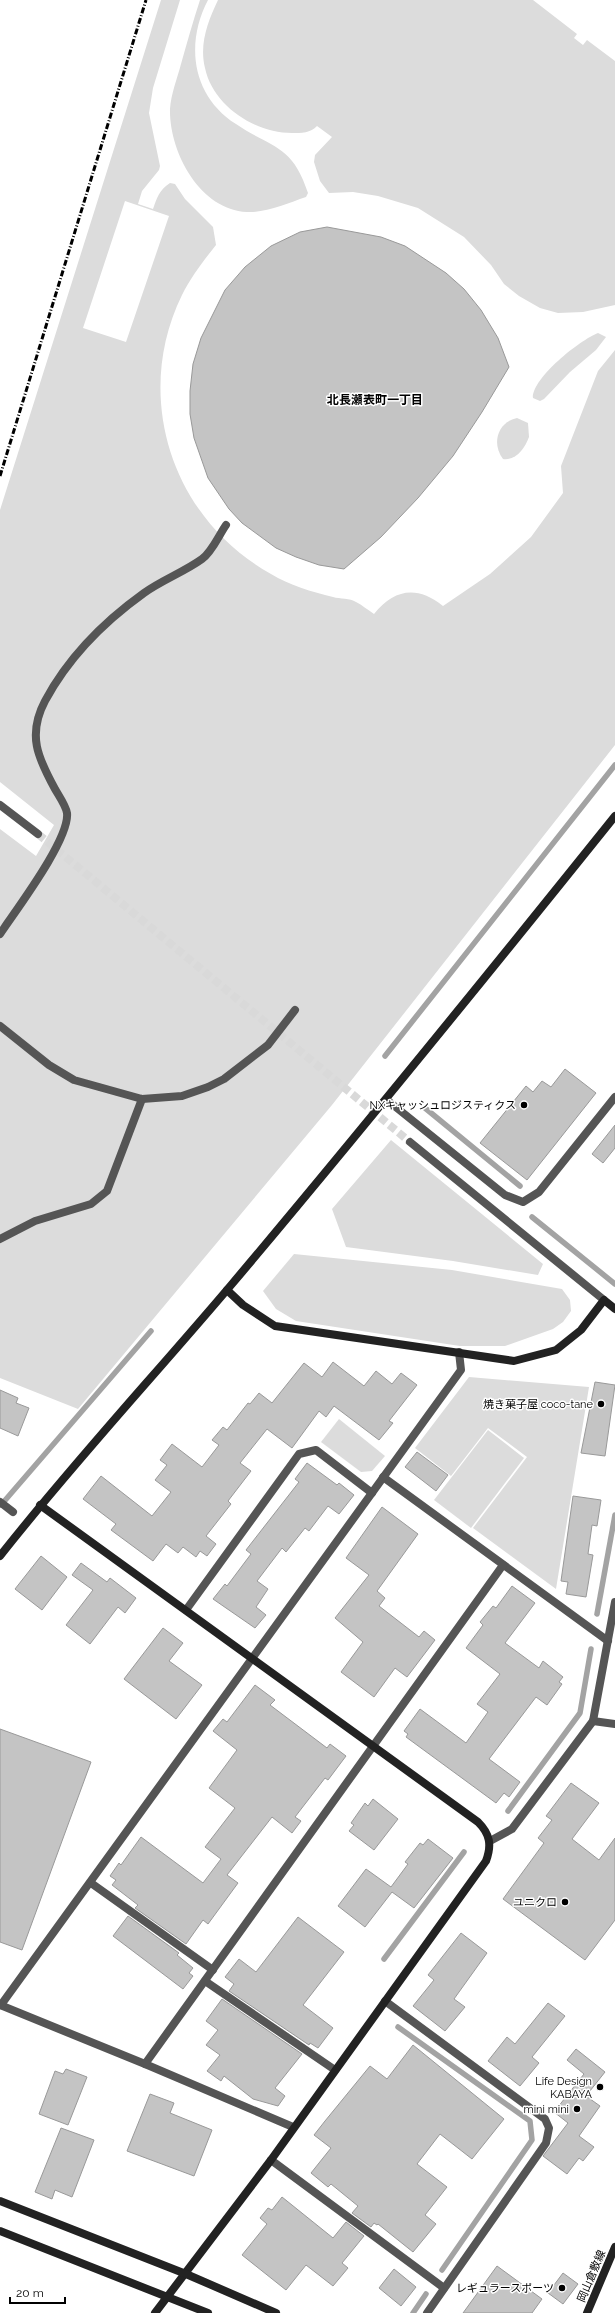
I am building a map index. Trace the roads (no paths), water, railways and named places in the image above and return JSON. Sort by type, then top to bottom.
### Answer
[{"type":"street","points":[[0,934],[44,868],[65,830],[67,813],[44,769],[34,736],[36,722],[44,702],[63,672],[85,645],[119,612],[145,592],[203,559],[226,525]]},
{"type":"street","points":[[0,804],[38,834]]},
{"type":"street","points":[[0,1556],[40,1505],[226,1290],[387,1100],[615,816]]},
{"type":"street","points":[[0,1026],[48,1066],[74,1080],[142,1099],[182,1096],[208,1087],[224,1079],[268,1045],[295,1010]]},
{"type":"street","points":[[387,1100],[505,1195],[523,1202],[539,1192],[615,1097]]},
{"type":"street","points":[[0,1240],[35,1221],[91,1204],[107,1191],[142,1099]]},
{"type":"street","points":[[410,1142],[615,1309]]},
{"type":"street","points":[[226,1290],[243,1305],[275,1326],[514,1361],[556,1350],[581,1330],[604,1300]]},
{"type":"street","points":[[293,2127],[145,2064],[0,2005],[91,1883],[461,1370],[459,1352]]},
{"type":"street","points":[[186,1610],[299,1454],[316,1450],[372,1493]]},
{"type":"street","points":[[383,1477],[608,1640]]},
{"type":"street","points":[[1,1503],[13,1512]]},
{"type":"street","points":[[40,1505],[478,1822],[486,1830],[490,1841],[486,1861],[293,2127],[271,2160],[155,2313]]},
{"type":"street","points":[[145,2064],[503,1565]]},
{"type":"street","points":[[490,1841],[512,1829],[593,1721],[615,1602]]},
{"type":"street","points":[[593,1721],[615,1724]]},
{"type":"street","points":[[91,1883],[213,1970]]},
{"type":"street","points":[[205,1981],[335,2070]]},
{"type":"street","points":[[385,2001],[545,2119],[549,2128],[546,2142],[427,2313]]},
{"type":"street","points":[[271,2160],[444,2288]]},
{"type":"street","points":[[0,2201],[186,2274],[276,2313]]},
{"type":"street","points":[[0,2230],[169,2296],[208,2313]]},
{"type":"street","name":"岡山倉敷線","points":[[587,2313],[615,2247]]},
{"type":"waterway","points":[[385,1056],[615,765]]},
{"type":"waterway","points":[[425,1108],[520,1186]]},
{"type":"waterway","points":[[532,1217],[615,1284]]},
{"type":"waterway","points":[[1,1505],[151,1331]]},
{"type":"waterway","points":[[597,1614],[615,1515]]},
{"type":"waterway","points":[[508,1811],[580,1713],[591,1649]]},
{"type":"waterway","points":[[384,1959],[464,1852]]},
{"type":"waterway","points":[[398,2027],[530,2121],[532,2140],[442,2270]]},
{"type":"waterway","points":[[413,2313],[426,2294]]},
{"type":"tunnel","points":[[38,834],[410,1142]]},
{"type":"railway","points":[[0,476],[146,0]]},
{"type":"place","name":"NXキャッシュロジスティクス","points":[[524,1105]]},
{"type":"place","name":"焼き菓子屋 coco-tane","points":[[601,1404]]},
{"type":"place","name":"ユニクロ","points":[[565,1902]]},
{"type":"place","name":"Life Design KABAYA","points":[[600,2087]]},
{"type":"place","name":"mini mini","points":[[577,2109]]},
{"type":"place","name":"レギュラースポーツ","points":[[562,2288]]},
{"type":"district","name":"北長瀬表町一丁目","points":[[375,400]]}]
